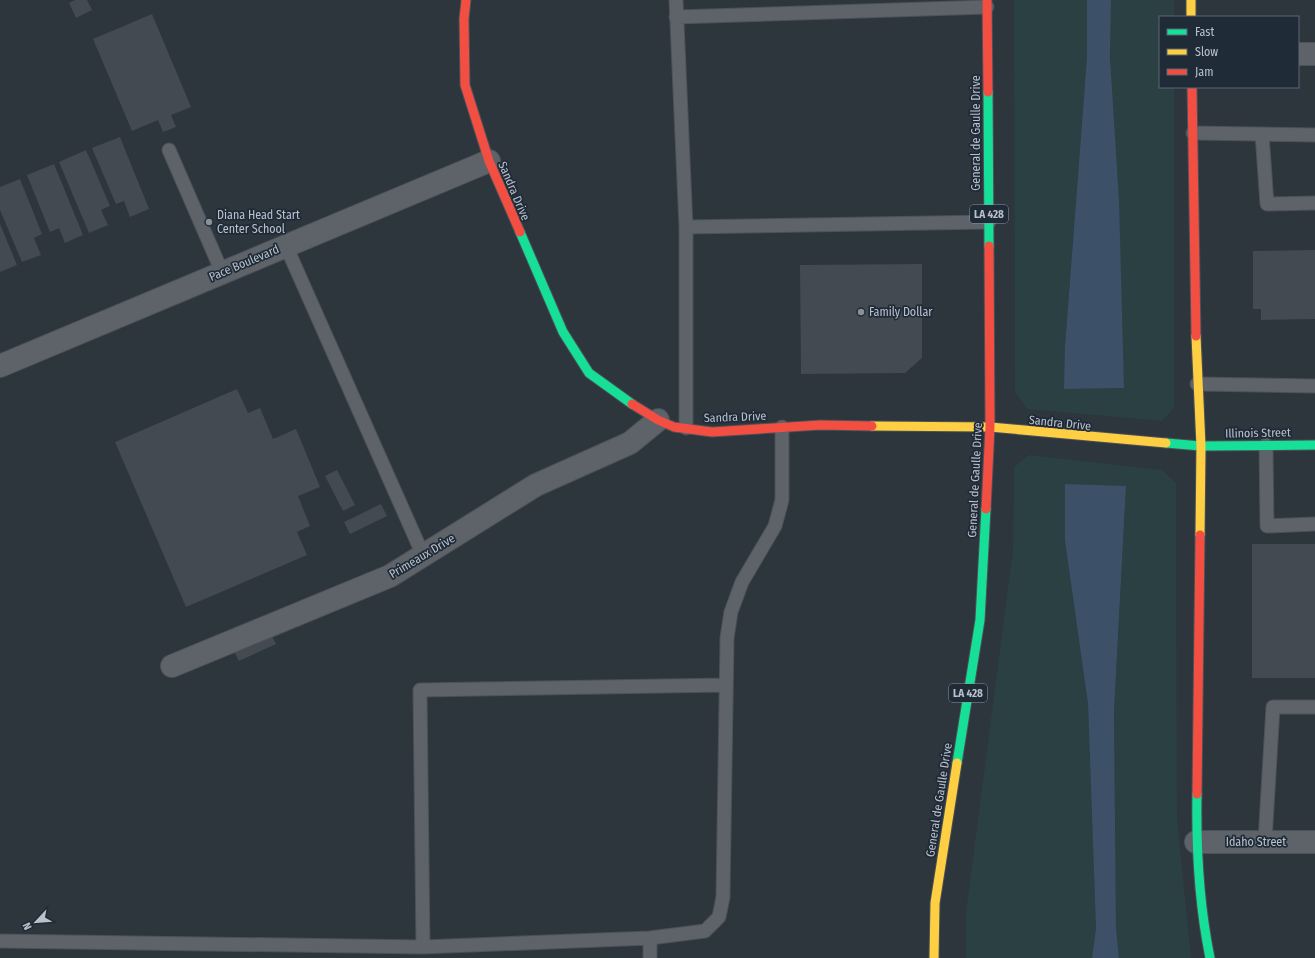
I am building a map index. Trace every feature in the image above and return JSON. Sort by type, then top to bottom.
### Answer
[{"type":"main road","name":"Sandra Drive","points":[[466,0],[464,20],[465,85],[489,161],[563,332],[589,373],[622,398],[658,420],[674,427],[712,432],[820,425],[990,428],[1200,446]]},
{"type":"main road","points":[[1191,0],[1191,16]]},
{"type":"main road","name":"General de Gaulle Drive","points":[[934,958],[935,902],[980,620],[990,428],[987,4]]},
{"type":"main road","points":[[1192,88],[1197,384],[1200,446],[1196,842],[1205,934],[1210,958]]},
{"type":"main road","name":"Illinois Street","points":[[1200,446],[1315,445]]},
{"type":"street","points":[[1299,54],[1315,54]]},
{"type":"street","name":"Pace Boulevard","points":[[0,366],[489,161]]},
{"type":"street","name":"Primeaux Drive","points":[[172,666],[390,576],[536,485],[630,443],[658,420]]},
{"type":"street","name":"Idaho Street","points":[[1196,842],[1315,842]]},
{"type":"lane","points":[[676,0],[686,227],[686,428]]},
{"type":"lane","points":[[676,17],[987,4]]},
{"type":"lane","points":[[1193,133],[1315,134]]},
{"type":"lane","points":[[1262,134],[1267,204],[1315,203]]},
{"type":"lane","points":[[169,150],[222,272]]},
{"type":"lane","points":[[686,227],[989,222]]},
{"type":"lane","points":[[286,246],[423,555]]},
{"type":"lane","points":[[1197,384],[1315,386]]},
{"type":"lane","points":[[0,941],[423,947],[650,938],[705,931],[719,917],[723,897],[727,638],[731,612],[742,582],[775,526],[782,500],[782,427]]},
{"type":"lane","points":[[1266,445],[1267,526],[1315,524]]},
{"type":"lane","points":[[423,947],[420,690],[726,685]]},
{"type":"lane","points":[[1265,841],[1272,707],[1315,707]]},
{"type":"lane","points":[[650,938],[650,958]]},
{"type":"green space","points":[[1014,0],[1087,0],[1087,57],[1065,346],[1065,389],[1124,388],[1110,58],[1111,0],[1174,0],[1174,16],[1159,16],[1159,88],[1174,88],[1174,408],[1162,421],[1027,409],[1015,392]]},
{"type":"green space","points":[[1029,455],[1162,470],[1176,483],[1177,819],[1191,958],[1119,958],[1116,928],[1114,711],[1126,487],[1065,484],[1065,541],[1088,704],[1096,928],[1092,958],[966,958],[966,912],[1013,549],[1014,467]]},
{"type":"water","points":[[1087,0],[1111,0],[1110,58],[1119,200],[1124,388],[1064,389],[1065,346],[1087,57]]},
{"type":"water","points":[[1065,484],[1126,486],[1114,711],[1116,928],[1119,958],[1092,958],[1096,928],[1088,704],[1065,541]]},
{"type":"building","points":[[75,0],[87,0],[92,10],[76,18],[69,3]]},
{"type":"building","points":[[152,14],[191,107],[171,115],[176,127],[163,132],[158,120],[132,131],[93,39]]},
{"type":"building","points":[[120,137],[149,209],[130,217],[124,201],[116,204],[92,148]]},
{"type":"building","points":[[86,150],[110,206],[101,210],[108,225],[89,233],[59,162]]},
{"type":"building","points":[[54,164],[83,235],[65,243],[59,228],[50,232],[27,175]]},
{"type":"building","points":[[20,179],[42,234],[34,238],[41,255],[22,262],[0,210],[0,187]]},
{"type":"building","points":[[0,224],[17,265],[0,272]]},
{"type":"building","points":[[1315,250],[1315,319],[1261,320],[1261,309],[1253,309],[1253,251]]},
{"type":"building","name":"Family Dollar","points":[[922,264],[922,358],[905,373],[801,374],[800,265]]},
{"type":"building","points":[[237,389],[248,413],[260,408],[273,439],[296,429],[320,487],[298,496],[310,526],[297,532],[307,555],[186,607],[115,442]]},
{"type":"building","points":[[337,470],[355,505],[343,511],[325,476]]},
{"type":"building","points":[[381,504],[387,516],[350,534],[344,522]]},
{"type":"building","points":[[1252,544],[1315,544],[1315,678],[1252,678]]},
{"type":"building","points":[[270,632],[276,644],[239,661],[233,650]]},
{"type":"traffic: fast","points":[[988,92],[989,246]]},
{"type":"traffic: fast","points":[[520,232],[563,332],[589,373],[632,404]]},
{"type":"traffic: fast","points":[[1166,443],[1201,446],[1315,445]]},
{"type":"traffic: fast","points":[[957,763],[980,620],[986,509]]},
{"type":"traffic: fast","points":[[1197,794],[1199,876],[1203,917],[1210,958]]},
{"type":"traffic: slow","points":[[1191,0],[1191,16]]},
{"type":"traffic: slow","points":[[1196,336],[1201,446],[1200,535]]},
{"type":"traffic: slow","points":[[872,426],[990,427],[1166,443]]},
{"type":"traffic: slow","points":[[934,958],[935,903],[957,763]]},
{"type":"traffic: jam","points":[[466,0],[464,19],[465,85],[489,161],[520,232]]},
{"type":"traffic: jam","points":[[987,0],[988,92]]},
{"type":"traffic: jam","points":[[1192,88],[1196,336]]},
{"type":"traffic: jam","points":[[986,509],[990,427],[989,246]]},
{"type":"traffic: jam","points":[[632,404],[658,420],[674,427],[712,432],[820,425],[872,426]]},
{"type":"traffic: jam","points":[[1197,794],[1200,535]]},
{"type":"place","name":"Diana Head Start Center School","points":[[209,222]]},
{"type":"place","name":"Family Dollar","points":[[861,312]]}]
